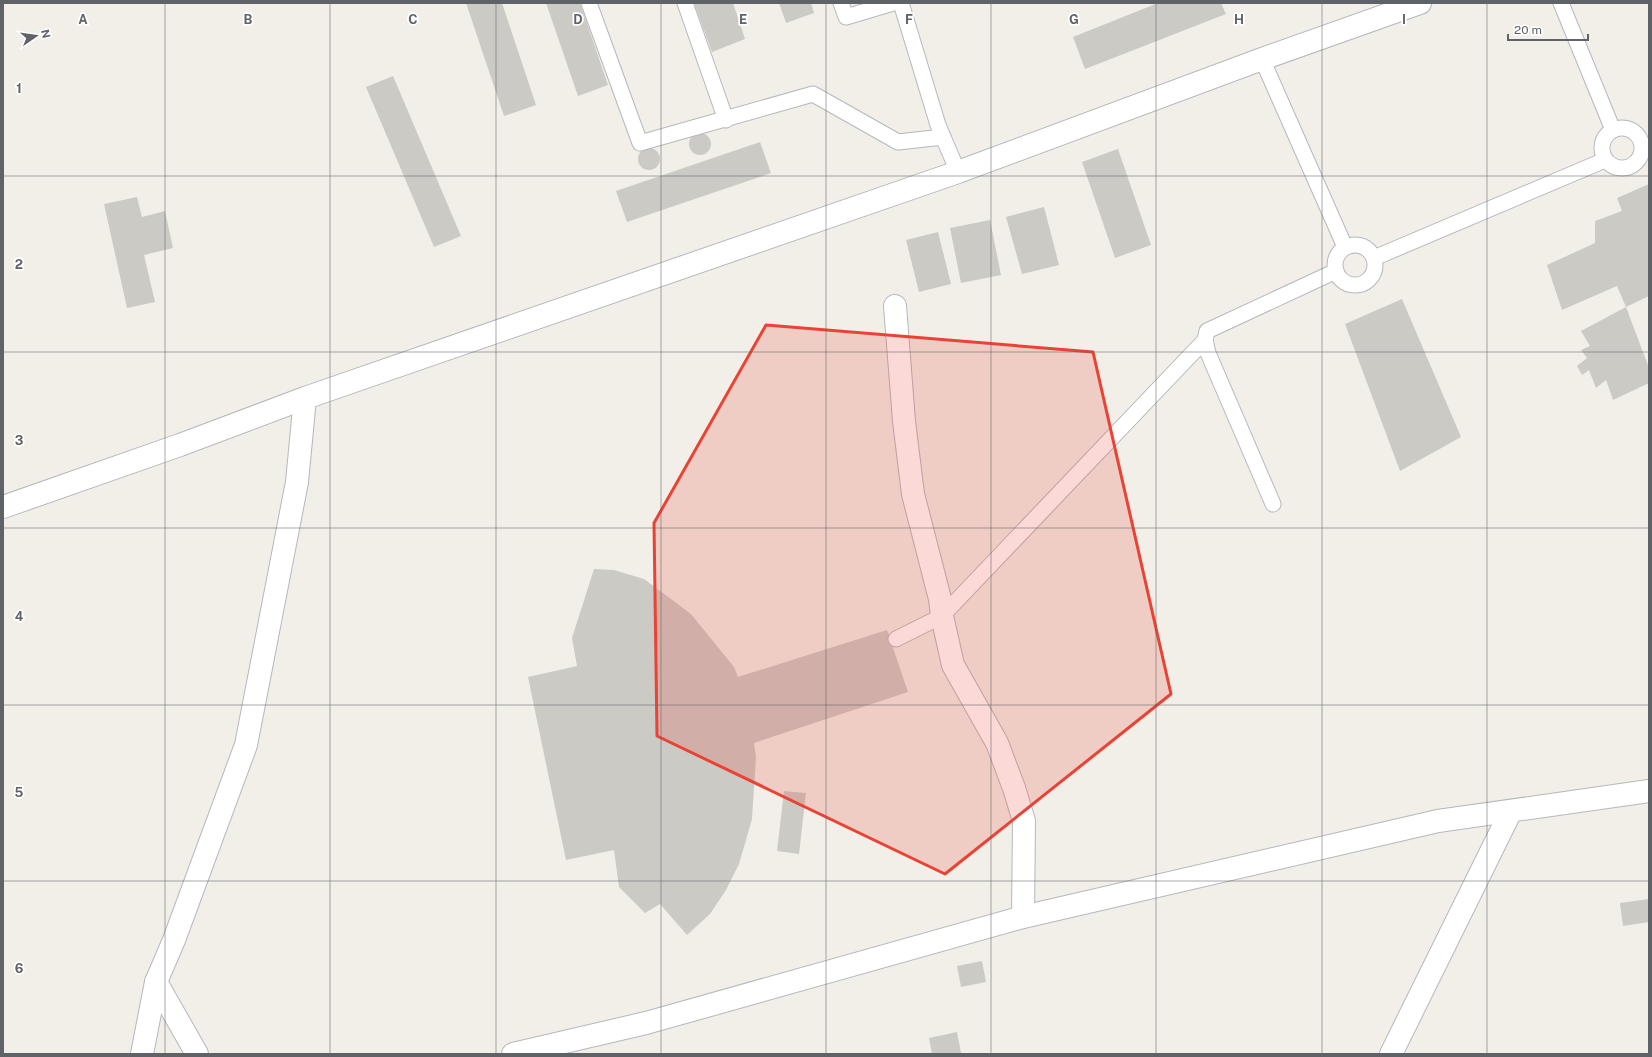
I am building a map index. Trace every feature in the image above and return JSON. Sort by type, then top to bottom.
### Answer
[{"type":"street","points":[[3,507],[180,445],[305,398],[958,172],[1262,59],[1420,3]]},
{"type":"street","points":[[895,306],[904,421],[913,494],[940,599],[942,616],[953,665],[997,743],[1014,788],[1024,821],[1023,917]]},
{"type":"street","points":[[142,1054],[156,982],[174,940],[246,745],[297,482],[305,398]]},
{"type":"street","points":[[513,1054],[646,1023],[1023,917],[1438,821],[1649,792]]},
{"type":"street","points":[[1391,1054],[1511,810]]},
{"type":"street","points":[[156,982],[198,1054]]},
{"type":"lane","points":[[589,3],[640,143],[726,120],[813,94],[898,142],[943,137]]},
{"type":"lane","points":[[685,3],[726,120]]},
{"type":"lane","points":[[841,3],[846,17],[893,3]]},
{"type":"lane","points":[[901,3],[943,137],[958,172]]},
{"type":"lane","points":[[1562,3],[1612,130]]},
{"type":"lane","points":[[1262,59],[1345,247]]},
{"type":"lane","points":[[1624,128],[1634,132],[1645,140],[1636,163],[1625,168],[1614,167],[1605,160],[1601,149],[1604,138],[1612,130],[1624,128]]},
{"type":"lane","points":[[1374,258],[1605,160]]},
{"type":"lane","points":[[1357,244],[1367,249],[1374,258],[1374,270],[1369,280],[1358,285],[1347,284],[1338,276],[1334,265],[1337,254],[1345,247],[1357,244]]},
{"type":"lane","points":[[1272,504],[1208,353],[1205,340],[1207,331],[1336,271]]},
{"type":"lane","points":[[896,639],[942,616],[1205,340]]},
{"type":"highlighted area","points":[[766,325],[1093,352],[1171,694],[945,874],[657,736],[654,523]]},
{"type":"building","points":[[466,3],[502,3],[536,105],[504,116]]},
{"type":"building","points":[[546,3],[580,3],[608,85],[578,96]]},
{"type":"building","points":[[694,3],[733,3],[745,39],[712,52]]},
{"type":"building","points":[[779,3],[811,3],[814,13],[786,23]]},
{"type":"building","points":[[1158,3],[1221,3],[1226,14],[1085,69],[1073,37]]},
{"type":"building","points":[[393,76],[461,236],[434,247],[366,87]]},
{"type":"building","points":[[700,133],[708,136],[711,144],[708,152],[700,155],[692,152],[689,144],[692,136]]},
{"type":"building","points":[[760,142],[771,173],[627,222],[616,191]]},
{"type":"building","points":[[649,148],[657,151],[660,159],[657,167],[649,170],[641,167],[638,159],[641,151]]},
{"type":"building","points":[[1118,149],[1151,245],[1115,258],[1082,162]]},
{"type":"building","points":[[1649,184],[1649,296],[1626,307],[1617,286],[1562,310],[1547,265],[1595,243],[1595,221],[1622,211],[1617,198]]},
{"type":"building","points":[[137,197],[142,217],[165,211],[173,248],[144,255],[155,302],[127,308],[104,204]]},
{"type":"building","points":[[1044,207],[1059,265],[1022,274],[1006,217]]},
{"type":"building","points":[[990,220],[1001,275],[961,283],[950,228]]},
{"type":"building","points":[[938,232],[951,284],[919,292],[906,240]]},
{"type":"building","points":[[1402,299],[1461,437],[1400,471],[1345,324]]},
{"type":"building","points":[[1626,307],[1649,368],[1649,383],[1613,400],[1606,380],[1596,388],[1589,370],[1582,375],[1577,366],[1587,358],[1581,350],[1590,346],[1581,331]]},
{"type":"building","points":[[594,569],[614,570],[644,579],[691,614],[734,667],[738,677],[887,630],[908,692],[754,743],[756,757],[752,819],[739,864],[726,890],[710,914],[687,935],[660,904],[645,913],[619,887],[614,850],[566,860],[528,677],[577,666],[572,638]]},
{"type":"building","points":[[784,791],[806,793],[799,854],[777,851]]},
{"type":"building","points":[[1649,899],[1649,922],[1623,926],[1620,903]]},
{"type":"building","points":[[982,961],[986,982],[961,987],[957,966]]},
{"type":"building","points":[[957,1032],[961,1053],[932,1054],[929,1038]]}]
